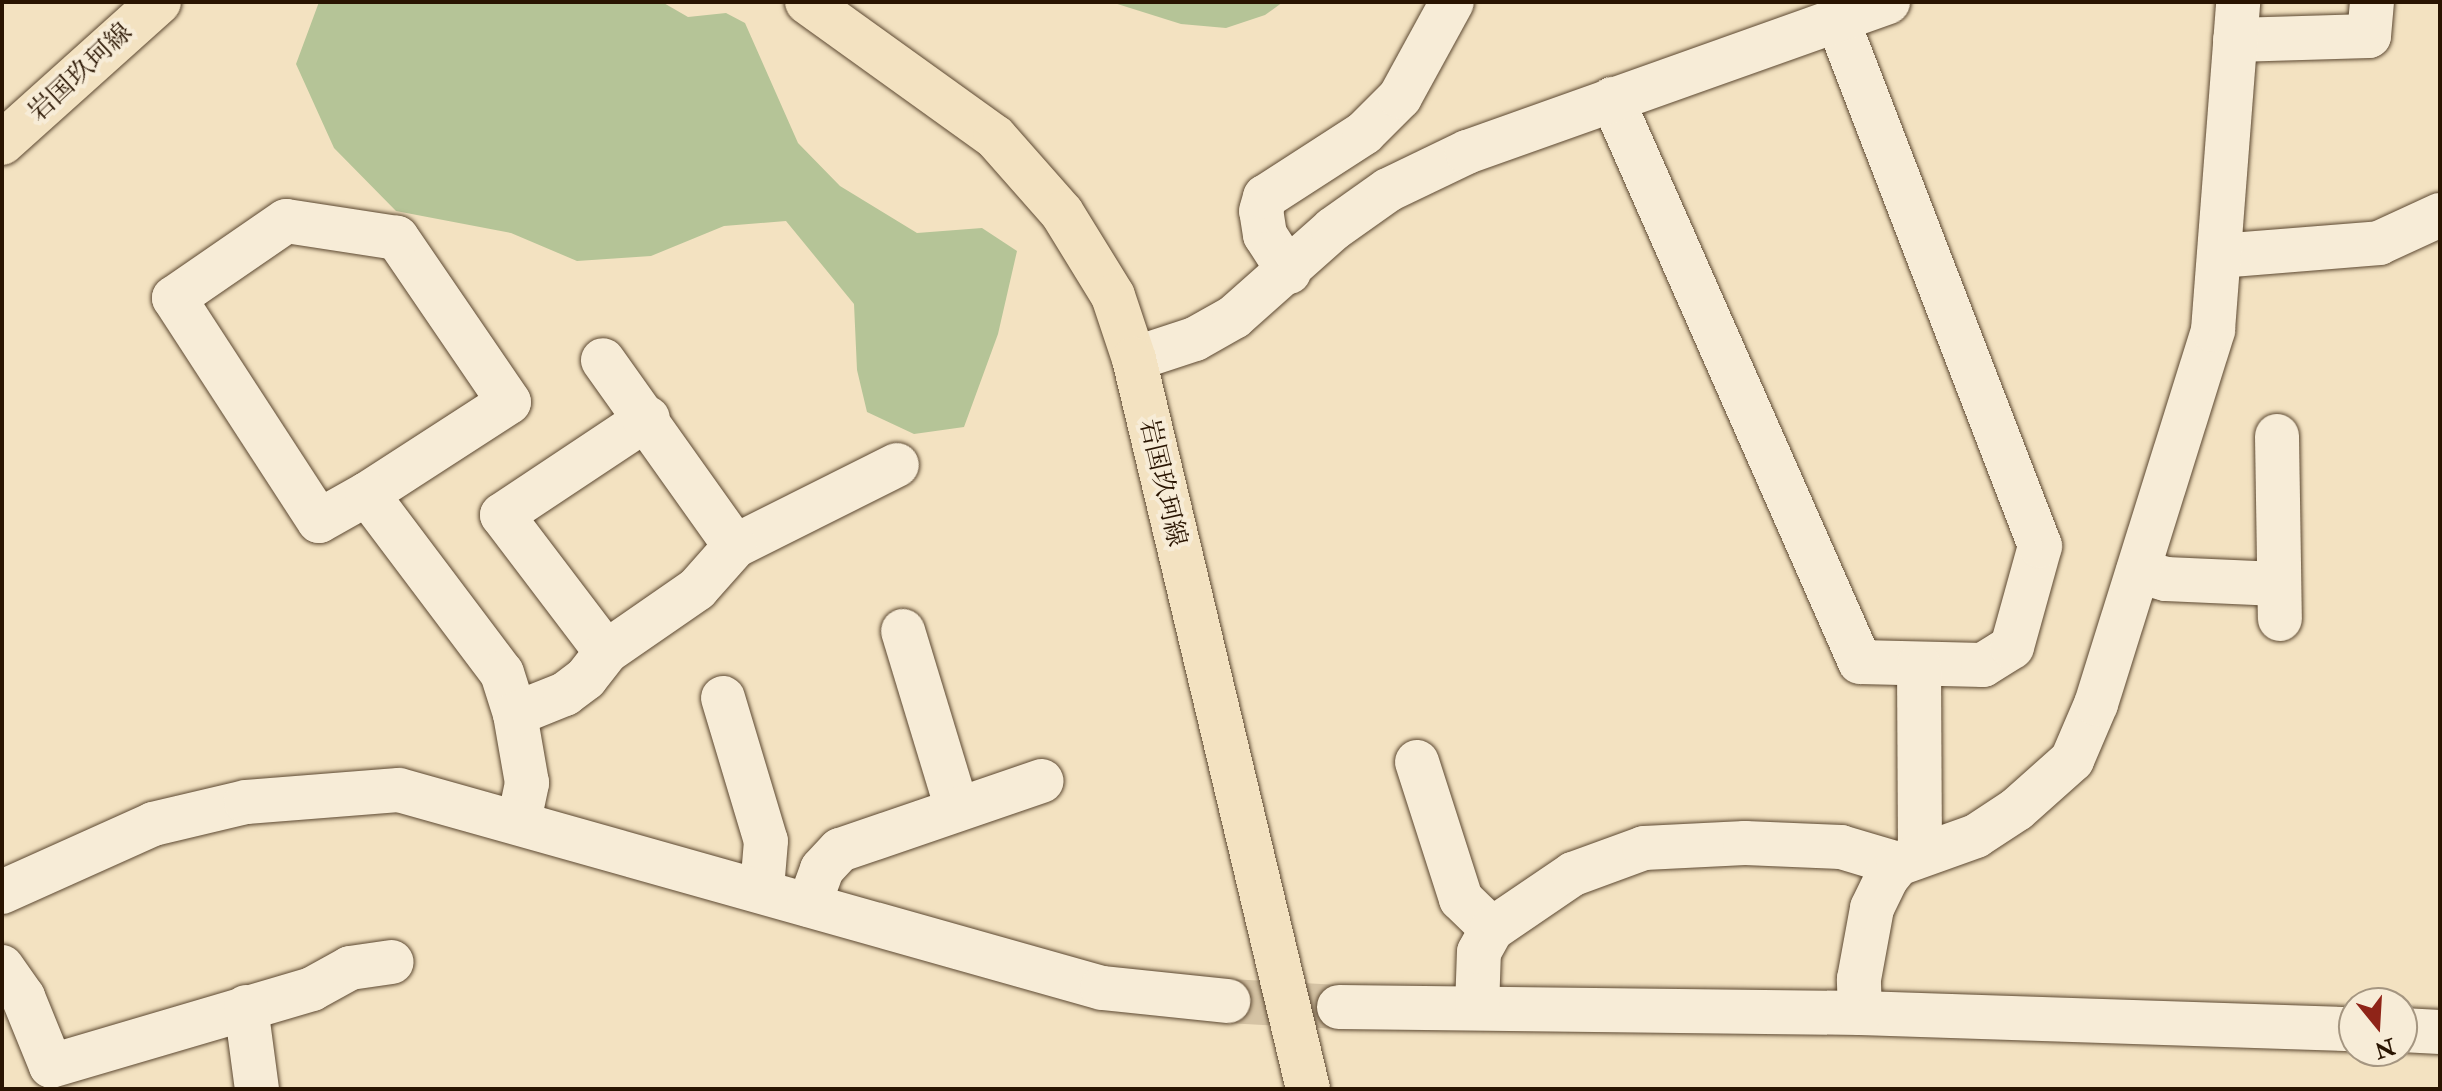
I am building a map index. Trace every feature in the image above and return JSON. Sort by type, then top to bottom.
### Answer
[{"type":"main road","name":"岩国玖珂線","points":[[2,143],[159,2]]},
{"type":"main road","name":"岩国玖珂線","points":[[807,2],[995,137],[1062,213],[1113,296],[1134,359],[1308,1089]]},
{"type":"street","points":[[1289,272],[1265,235],[1261,211],[1265,197],[1364,133],[1400,97],[1452,2]]},
{"type":"street","points":[[1477,1008],[1479,952],[1492,929],[1573,874],[1644,848],[1745,843],[1841,847],[1909,859],[1976,836],[2017,809],[2072,760],[2096,704],[2213,330],[2237,21],[2369,36],[2372,2]]},
{"type":"street","points":[[1134,359],[1195,339],[1234,317],[1289,272],[1333,229],[1388,190],[1467,152],[1612,99],[1868,8],[2040,546],[2012,647],[1983,665],[1860,662],[1612,99]]},
{"type":"street","points":[[286,221],[397,238],[509,402],[367,494],[319,521],[174,298],[286,221]]},
{"type":"street","points":[[2219,256],[2379,243],[2434,226]]},
{"type":"street","points":[[603,360],[648,418],[735,546]]},
{"type":"street","points":[[606,652],[502,515],[648,418]]},
{"type":"street","points":[[2138,571],[2279,601],[2277,436]]},
{"type":"street","points":[[515,714],[565,694],[586,678],[606,652],[697,589],[735,546],[897,465]]},
{"type":"street","points":[[367,494],[502,673],[515,714],[527,783],[519,821]]},
{"type":"street","points":[[903,631],[957,809]]},
{"type":"street","points":[[1860,1013],[1859,979],[1872,908],[1909,859],[1919,665]]},
{"type":"street","points":[[723,698],[766,841],[762,889]]},
{"type":"street","points":[[1417,762],[1461,899],[1492,929]]},
{"type":"street","points":[[809,905],[822,869],[840,850],[1042,781]]},
{"type":"street","points":[[2,892],[153,824],[246,802],[399,790],[762,889],[1102,988],[1228,1001]]},
{"type":"street","points":[[2,967],[23,997],[51,1066],[312,989],[350,968],[392,962]]},
{"type":"street","points":[[246,1007],[257,1089]]},
{"type":"street","points":[[1339,1007],[1860,1013],[2338,1028]]},
{"type":"street","points":[[2418,1031],[2440,1032]]},
{"type":"green space","points":[[319,2],[662,2],[688,17],[726,13],[745,23],[798,143],[840,186],[917,233],[982,228],[1017,251],[998,334],[964,427],[914,434],[867,412],[857,370],[854,304],[786,221],[724,226],[651,256],[577,261],[511,233],[396,211],[334,148],[296,64]]},
{"type":"green space","points":[[1111,2],[1283,2],[1265,15],[1226,28],[1181,24]]},
{"type":"tunnel","points":[[1228,1001],[1339,1007]]}]
